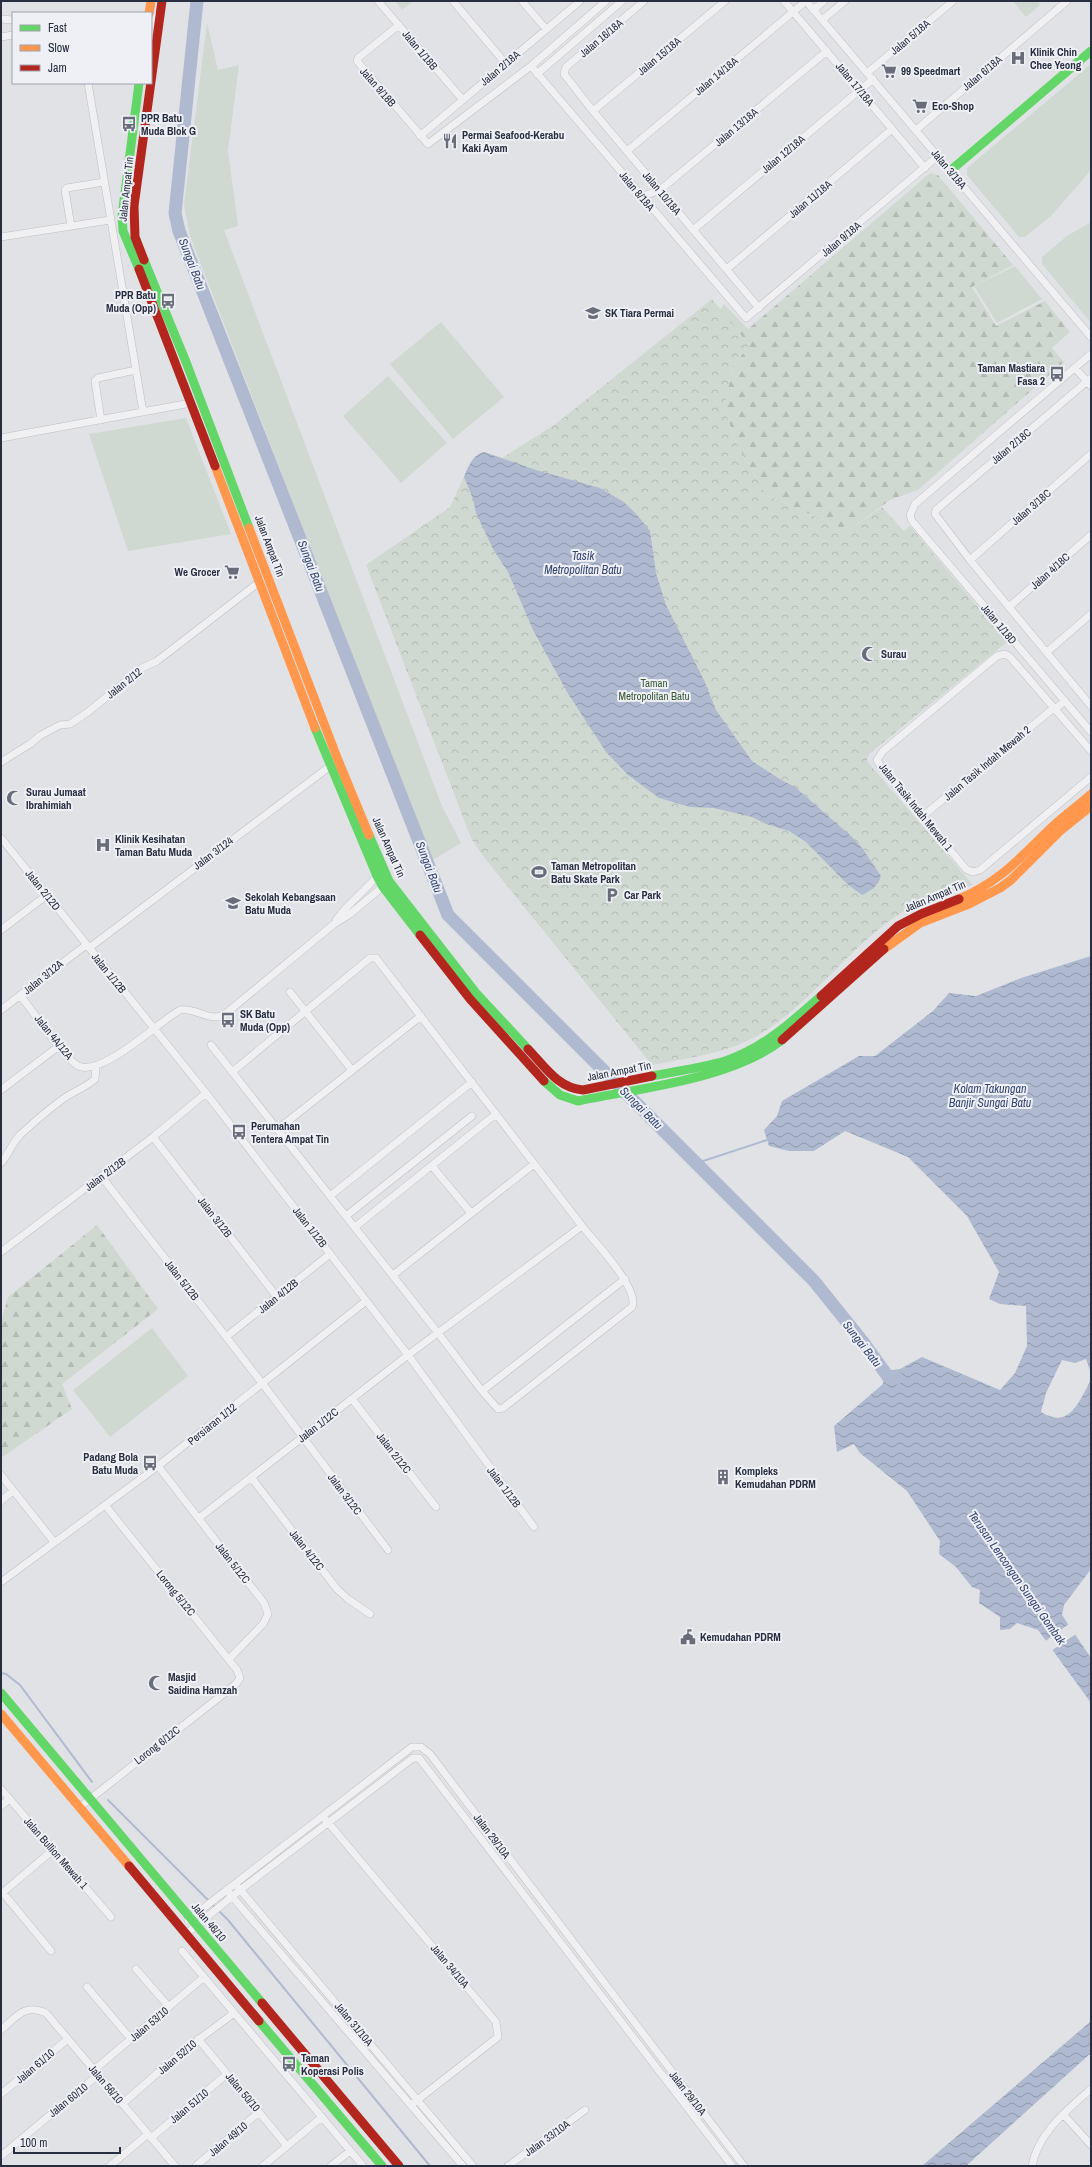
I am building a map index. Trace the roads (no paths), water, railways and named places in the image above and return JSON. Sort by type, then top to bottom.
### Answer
[{"type":"main road","points":[[149,12],[151,1]]},
{"type":"main road","name":"Jalan Ampat Tin","points":[[152,77],[161,1]]},
{"type":"main road","points":[[950,171],[1091,51]]},
{"type":"main road","name":"Jalan Ampat Tin","points":[[139,84],[122,223],[330,766],[386,884],[476,993],[557,1081],[577,1090],[600,1091],[649,1082],[696,1068],[736,1061],[775,1035],[902,924],[927,910],[988,891],[1012,880],[1060,831],[1091,806]]},
{"type":"main road","name":"Jalan Ampat Tin","points":[[151,84],[134,206],[134,228],[136,237],[269,576],[380,874]]},
{"type":"main road","points":[[186,362],[194,394],[194,399],[191,403]]},
{"type":"main road","name":"Jalan Ampat Tin","points":[[988,891],[1054,825],[1091,794]]},
{"type":"main road","name":"Jalan 46/10","points":[[1,1693],[399,2166]]},
{"type":"main road","points":[[1,1714],[5,1723],[80,1808],[382,2166]]},
{"type":"street","points":[[152,29],[161,1]]},
{"type":"street","name":"Jalan 1/18B","points":[[378,1],[463,100]]},
{"type":"street","points":[[453,1],[506,64]]},
{"type":"street","points":[[522,1],[546,29]]},
{"type":"street","name":"Jalan 2/18A","points":[[580,1],[420,136],[426,143],[429,143],[531,66],[606,1]]},
{"type":"street","points":[[537,74],[622,1]]},
{"type":"street","name":"Jalan 16/18A","points":[[566,77],[564,71],[566,67],[644,1]]},
{"type":"street","name":"Jalan 15/18A","points":[[593,111],[726,1]]},
{"type":"street","name":"Jalan 17/18A","points":[[784,1],[925,168]]},
{"type":"street","name":"Jalan 14/18A","points":[[627,151],[806,1]]},
{"type":"street","name":"Jalan 3/18A","points":[[806,1],[1091,337]]},
{"type":"street","points":[[814,10],[824,1]]},
{"type":"street","points":[[822,20],[845,1]]},
{"type":"street","name":"Jalan 5/18A","points":[[867,73],[953,1]]},
{"type":"street","name":"Jalan 6/18A","points":[[916,130],[1067,1]]},
{"type":"street","points":[[1,18],[12,20]]},
{"type":"street","name":"Jalan 9/18B","points":[[399,25],[358,58],[357,61],[420,136]]},
{"type":"street","points":[[1,37],[12,35]]},
{"type":"street","name":"Jalan 13/18A","points":[[641,197],[660,190],[827,51]]},
{"type":"street","name":"Jalan 8/18A","points":[[531,66],[743,317]]},
{"type":"street","name":"Jalan 10/18A","points":[[566,77],[760,308]]},
{"type":"street","name":"Jalan 12/18A","points":[[693,230],[873,79]]},
{"type":"street","points":[[88,84],[143,412]]},
{"type":"street","name":"Jalan 11/18A","points":[[727,269],[892,129]]},
{"type":"street","name":"Jalan 9/18A","points":[[743,317],[749,318],[938,156]]},
{"type":"street","points":[[71,226],[65,190],[67,188],[104,182]]},
{"type":"street","points":[[1,237],[110,220]]},
{"type":"street","points":[[1090,382],[1075,368],[1091,354]]},
{"type":"street","name":"Jalan 1/18D","points":[[1075,368],[915,504],[910,515],[912,521],[1091,732]]},
{"type":"street","points":[[101,420],[95,381],[98,378],[136,370]]},
{"type":"street","name":"Jalan 2/18C","points":[[970,560],[936,516],[936,510],[1090,382]]},
{"type":"street","points":[[1,438],[191,403]]},
{"type":"street","name":"Jalan 3/18C","points":[[970,560],[1091,454]]},
{"type":"street","name":"Jalan 4/18C","points":[[1009,607],[1091,535]]},
{"type":"street","points":[[970,560],[1089,701]]},
{"type":"street","name":"Jalan 2/12","points":[[1,762],[30,744],[40,735],[60,726],[70,724],[88,712],[142,668],[157,661],[269,576]]},
{"type":"street","points":[[1047,652],[1091,614]]},
{"type":"street","name":"Jalan Tasik Indah Mewah 1","points":[[1091,751],[1052,708],[1010,657],[1005,654],[997,656],[883,751],[877,760],[881,767],[966,868],[973,872],[980,870],[1091,777]]},
{"type":"street","name":"Jalan Tasik Indah Mewah 2","points":[[923,816],[1063,699]]},
{"type":"street","name":"Jalan 3/124","points":[[86,945],[338,760]]},
{"type":"street","name":"Jalan 2/12D","points":[[2,842],[47,895],[86,945]]},
{"type":"street","points":[[334,924],[345,909],[380,874]]},
{"type":"street","points":[[1,1163],[7,1156],[13,1142],[21,1134],[64,1099],[82,1089],[95,1079],[96,1066],[121,1053],[174,1014],[185,1009],[212,1017],[224,1015],[334,924],[350,914],[386,884]]},
{"type":"street","points":[[1,930],[47,895]]},
{"type":"street","name":"Jalan 3/12A","points":[[1,1010],[86,945]]},
{"type":"street","name":"Jalan 1/12B","points":[[86,945],[206,1093],[408,1355],[534,1527]]},
{"type":"street","points":[[211,1045],[232,1072],[278,1129],[393,1275],[482,1391],[498,1409],[509,1404],[632,1307],[633,1296],[625,1279],[582,1226],[376,958],[370,958],[232,1072]]},
{"type":"street","points":[[290,992],[352,1070]]},
{"type":"street","name":"Jalan 4A/12A","points":[[20,995],[59,1046],[78,1066],[96,1066]]},
{"type":"street","points":[[278,1129],[421,1016]]},
{"type":"street","points":[[1,1090],[59,1046]]},
{"type":"street","points":[[330,1196],[472,1082]]},
{"type":"street","name":"Jalan 2/12B","points":[[1,1252],[153,1137],[206,1093]]},
{"type":"street","points":[[355,1227],[496,1114]]},
{"type":"street","points":[[346,1216],[472,1116]]},
{"type":"street","name":"Jalan 3/12B","points":[[153,1137],[277,1297]]},
{"type":"street","points":[[413,1163],[422,1174]]},
{"type":"street","points":[[393,1275],[534,1164]]},
{"type":"street","points":[[432,1166],[472,1213]]},
{"type":"street","name":"Jalan 5/12B","points":[[101,1176],[262,1383]]},
{"type":"street","name":"Jalan 1/12C","points":[[199,1518],[408,1355],[582,1226]]},
{"type":"street","name":"Jalan 4/12B","points":[[226,1337],[330,1254]]},
{"type":"street","points":[[482,1391],[625,1279]]},
{"type":"street","name":"Persiaran 1/12","points":[[1,1582],[158,1466],[366,1301]]},
{"type":"street","name":"Jalan 3/12C","points":[[262,1383],[388,1550]]},
{"type":"street","name":"Jalan 2/12C","points":[[352,1399],[436,1507]]},
{"type":"street","name":"Jalan 5/12C","points":[[158,1466],[264,1602],[268,1614],[263,1624],[229,1659]]},
{"type":"street","points":[[1,1475],[54,1542]]},
{"type":"street","name":"Jalan 4/12C","points":[[251,1477],[337,1589],[370,1614]]},
{"type":"street","points":[[1,1501],[13,1491]]},
{"type":"street","name":"Lorong 5/12C","points":[[105,1505],[229,1659],[239,1674],[240,1678],[236,1684]]},
{"type":"street","name":"Lorong 6/12C","points":[[80,1808],[236,1684]]},
{"type":"street","name":"Jalan 29/10A","points":[[193,1922],[203,1908],[226,1889],[412,1747],[421,1748],[430,1754],[744,2166]]},
{"type":"street","name":"Jalan 29/10A","points":[[183,1930],[193,1922],[207,1916],[413,1758],[419,1758],[424,1762],[732,2166]]},
{"type":"street","name":"Jalan Bullion Mewah 1","points":[[1,1789],[111,1917]]},
{"type":"street","points":[[1,1806],[9,1799]]},
{"type":"street","name":"Jalan 34/10A","points":[[322,1816],[496,2022],[498,2037],[411,2105]]},
{"type":"street","points":[[51,1952],[2,1893],[53,1850]]},
{"type":"street","name":"Jalan 31/10A","points":[[234,1883],[474,2166]]},
{"type":"street","name":"Jalan 31/10A","points":[[226,1889],[463,2166]]},
{"type":"street","points":[[182,1951],[363,2166]]},
{"type":"street","points":[[136,1969],[169,2007]]},
{"type":"street","name":"Jalan 53/10","points":[[96,2073],[131,2039],[204,1978]]},
{"type":"street","points":[[87,1987],[131,2039]]},
{"type":"street","name":"Jalan 56/10","points":[[1,2030],[19,2015],[34,2008],[46,2013],[175,2166]]},
{"type":"street","name":"Jalan 52/10","points":[[122,2104],[198,2039],[234,2013]]},
{"type":"street","name":"Jalan 61/10","points":[[1,2094],[68,2039]]},
{"type":"street","name":"Jalan 50/10","points":[[198,2039],[287,2146]]},
{"type":"street","name":"Jalan 60/10","points":[[1,2156],[96,2073]]},
{"type":"street","name":"Jalan 51/10","points":[[110,2166],[227,2074]]},
{"type":"street","points":[[1034,2164],[1042,2140],[1063,2114],[1091,2089]]},
{"type":"street","name":"Jalan 33/10A","points":[[508,2166],[585,2110]]},
{"type":"street","name":"Jalan 49/10","points":[[196,2166],[259,2112]]},
{"type":"street","points":[[1063,2114],[1091,2145]]},
{"type":"street","points":[[263,2166],[322,2117]]},
{"type":"street","points":[[331,2166],[350,2150]]},
{"type":"water","name":"Tasik Metropolitan Batu","points":[[484,452],[536,470],[600,488],[624,502],[638,516],[650,531],[656,573],[666,605],[704,680],[716,710],[752,761],[795,787],[852,837],[863,849],[881,876],[874,887],[862,895],[847,884],[806,842],[789,831],[766,824],[752,817],[714,808],[690,807],[659,798],[628,775],[606,752],[567,692],[533,630],[508,572],[493,549],[476,513],[473,499],[464,477],[473,459]]},
{"type":"water","name":"Kolam Takungan Banjir Sungai Batu","points":[[1091,956],[1091,1373],[1086,1359],[1075,1363],[1062,1360],[1046,1393],[1041,1412],[1051,1417],[1059,1418],[1066,1415],[1078,1404],[1091,1380],[1091,1569],[1064,1605],[1062,1615],[1091,1658],[1091,1703],[1038,1630],[1017,1623],[1010,1629],[1000,1630],[1000,1617],[979,1603],[980,1590],[972,1587],[956,1567],[939,1554],[940,1541],[907,1491],[860,1453],[854,1444],[837,1452],[834,1426],[883,1384],[884,1371],[900,1369],[922,1357],[1000,1390],[1015,1373],[1027,1346],[1026,1306],[1000,1304],[989,1299],[999,1272],[967,1216],[908,1157],[845,1131],[814,1151],[789,1151],[769,1146],[764,1130],[777,1116],[782,1101],[859,1056],[875,1056],[933,1011],[949,993],[976,996],[1021,978]]},
{"type":"water","points":[[1091,2021],[1091,2053],[966,2166],[922,2166]]},
{"type":"waterway","name":"Sungai Batu","points":[[197,1],[175,213],[179,231],[448,915],[814,1281],[863,1342],[889,1378],[897,1378]]},
{"type":"waterway","points":[[697,1163],[767,1140]]},
{"type":"waterway","points":[[1,1673],[6,1674],[20,1685],[92,1782]]},
{"type":"waterway","points":[[108,1800],[209,1901]]},
{"type":"waterway","points":[[212,1904],[228,1920],[430,2166]]},
{"type":"place","name":"Klinik Chin Chee Yeong","points":[[1018,58]]},
{"type":"place","name":"99 Speedmart","points":[[889,71]]},
{"type":"place","name":"Eco-Shop","points":[[920,106]]},
{"type":"place","name":"PPR Batu Muda Blok G","points":[[129,124]]},
{"type":"place","name":"Permai Seafood-Kerabu Kaki Ayam","points":[[450,141]]},
{"type":"place","name":"PPR Batu Muda (Opp)","points":[[168,301]]},
{"type":"place","name":"SK Tiara Permai","points":[[593,313]]},
{"type":"place","name":"Taman Mastiara Fasa 2","points":[[1057,374]]},
{"type":"place","name":"We Grocer","points":[[232,572]]},
{"type":"place","name":"Surau","points":[[869,654]]},
{"type":"place","name":"Surau Jumaat Ibrahimiah","points":[[14,798]]},
{"type":"place","name":"Klinik Kesihatan Taman Batu Muda","points":[[103,845]]},
{"type":"place","name":"Taman Metropolitan Batu Skate Park","points":[[539,872]]},
{"type":"place","name":"Car Park","points":[[612,895]]},
{"type":"place","name":"Sekolah Kebangsaan Batu Muda","points":[[233,903]]},
{"type":"place","name":"SK Batu Muda (Opp)","points":[[228,1020]]},
{"type":"place","name":"Perumahan Tentera Ampat Tin","points":[[239,1132]]},
{"type":"place","name":"Padang Bola Batu Muda","points":[[150,1463]]},
{"type":"place","name":"Kompleks Kemudahan PDRM","points":[[723,1477]]},
{"type":"place","name":"Kemudahan PDRM","points":[[688,1637]]},
{"type":"place","name":"Masjid Saidina Hamzah","points":[[156,1683]]},
{"type":"place","name":"Taman Koperasi Polis","points":[[289,2064]]},
{"type":"park label","name":"Taman Metropolitan Batu","points":[[654,689]]},
{"type":"water label","name":"Terusan Lencongan Sungai Gombak","points":[[1017,1578]]}]
